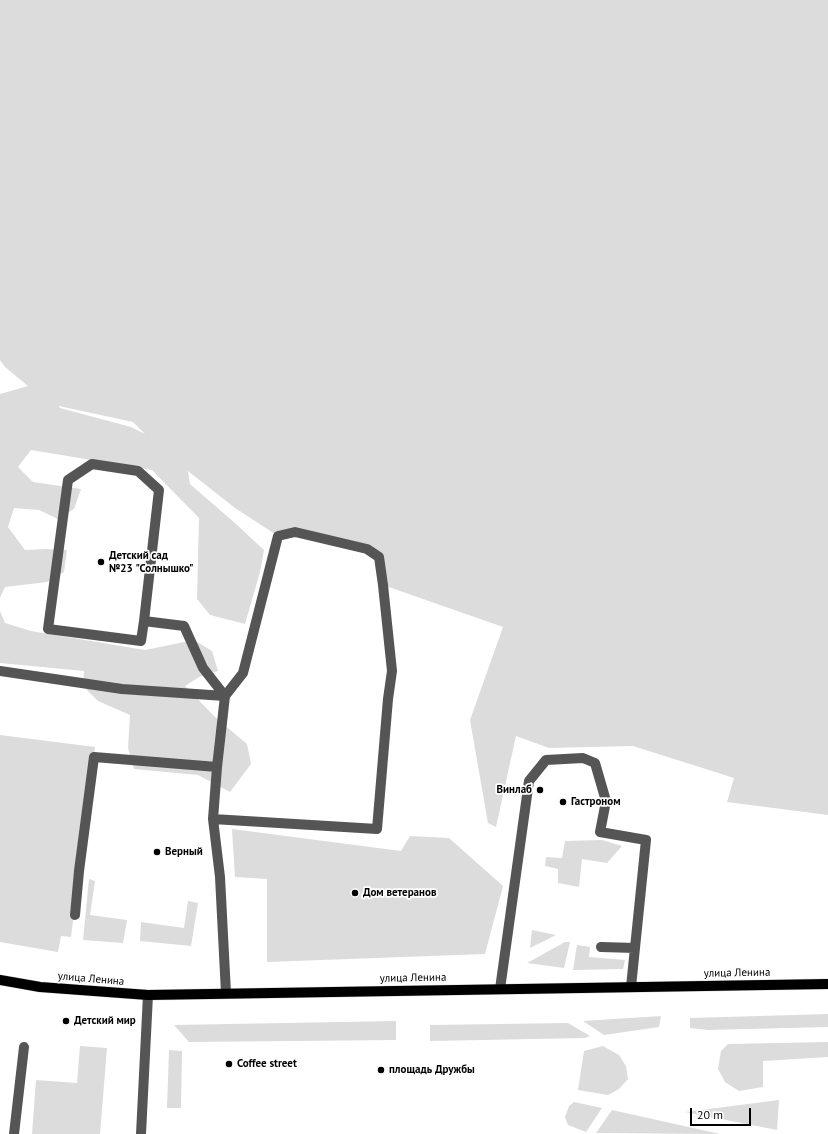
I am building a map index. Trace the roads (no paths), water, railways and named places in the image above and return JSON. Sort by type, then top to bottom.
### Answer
[{"type":"main road","name":"улица Ленина","points":[[0,980],[40,987],[148,995],[828,984]]},
{"type":"street","points":[[92,464],[138,471],[159,490],[144,622],[141,641],[48,629],[68,480],[92,464]]},
{"type":"street","points":[[213,819],[377,829],[388,699],[392,671],[384,585],[379,557],[367,550],[295,532],[278,536],[243,673],[225,696],[213,819],[220,877],[226,993]]},
{"type":"street","points":[[144,622],[184,626],[203,668],[225,696]]},
{"type":"street","points":[[0,671],[122,690],[225,696]]},
{"type":"street","points":[[75,915],[79,871],[94,757],[217,767]]},
{"type":"street","points":[[500,989],[530,781],[546,760],[583,758],[595,763],[606,801],[600,832],[646,840],[631,987]]},
{"type":"street","points":[[601,947],[635,948]]},
{"type":"street","points":[[141,1134],[148,995]]},
{"type":"street","points":[[14,1134],[24,1047]]},
{"type":"place","name":"Детский сад №23 \"Солнышко\"","points":[[101,562]]},
{"type":"place","name":"Винлаб","points":[[540,790]]},
{"type":"place","name":"Гастроном","points":[[563,802]]},
{"type":"place","name":"Верный","points":[[157,852]]},
{"type":"place","name":"Дом ветеранов","points":[[355,893]]},
{"type":"place","name":"Детский мир","points":[[66,1021]]},
{"type":"place","name":"Coffee street","points":[[229,1064]]},
{"type":"place","name":"площадь Дружбы","points":[[381,1070]]}]
